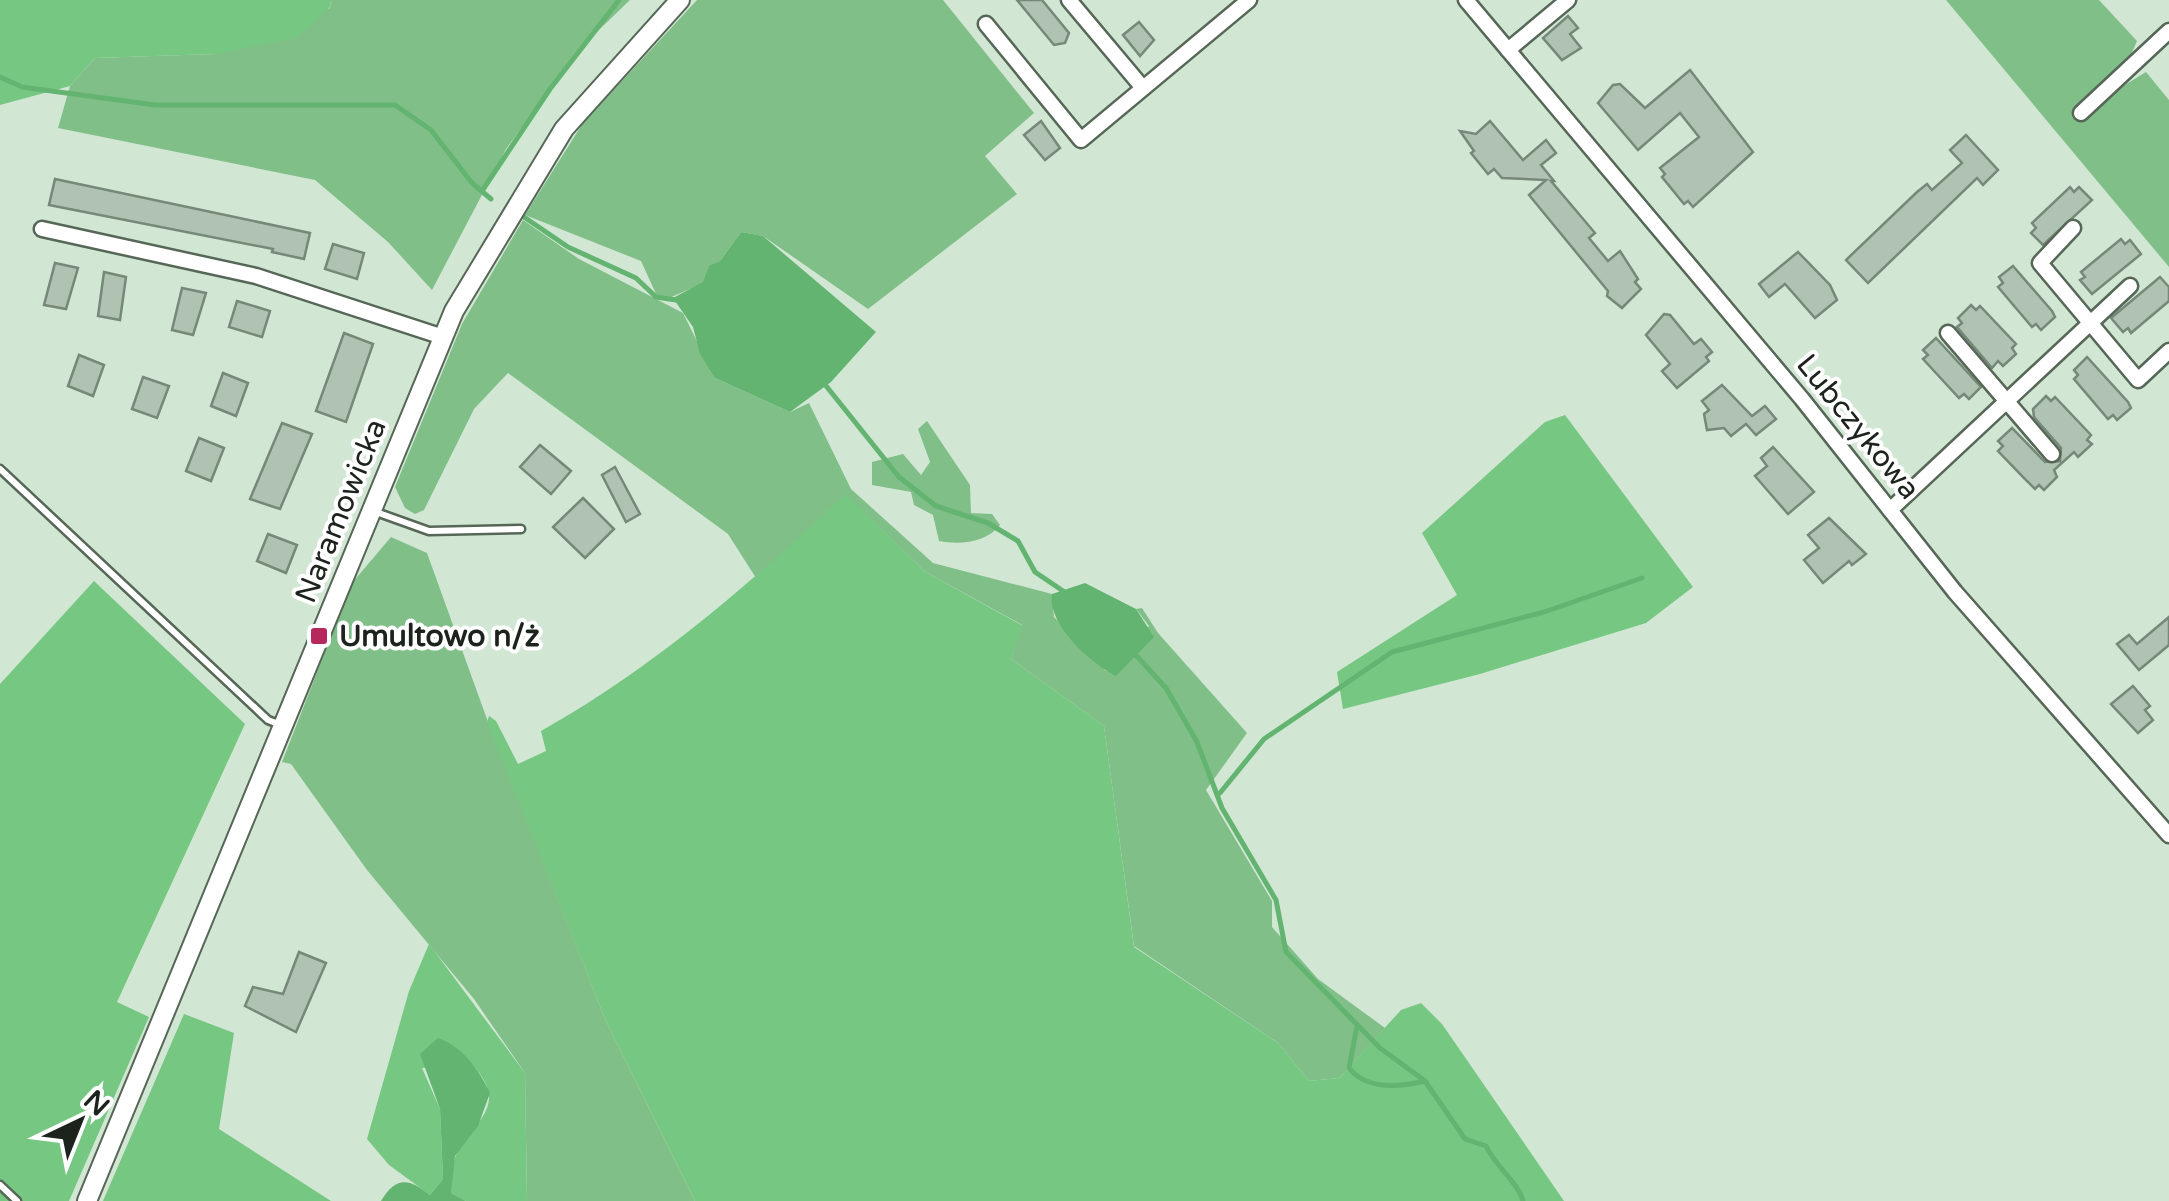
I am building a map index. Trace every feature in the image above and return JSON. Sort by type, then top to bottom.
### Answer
[{"type":"street","name":"Naramowicka","points":[[88,1201],[443,337],[474,274],[564,129],[680,0]]},
{"type":"street","points":[[1069,0],[1143,88]]},
{"type":"street","points":[[986,24],[1081,140],[1248,0]]},
{"type":"street","name":"Lubczykowa","points":[[1466,0],[1955,592],[2169,836]]},
{"type":"street","points":[[1508,50],[1568,0]]},
{"type":"street","points":[[2081,114],[2169,31]]},
{"type":"street","points":[[2072,228],[2040,263],[2138,380],[2169,351]]},
{"type":"street","points":[[42,229],[256,276],[443,337]]},
{"type":"street","points":[[1890,510],[2130,286]]},
{"type":"street","points":[[1948,333],[2052,454]]},
{"type":"lane","points":[[0,469],[268,720],[282,726]]},
{"type":"lane","points":[[371,510],[428,530],[521,530]]},
{"type":"lane","points":[[0,1184],[17,1201]]},
{"type":"shaded area","points":[[0,0],[331,0],[330,7],[297,38],[215,54],[95,58],[70,86],[0,105]]},
{"type":"shaded area","points":[[331,0],[630,0],[576,52],[506,149],[432,290],[388,242],[315,180],[58,128],[70,86],[95,58],[215,54],[330,8]]},
{"type":"shaded area","points":[[697,0],[943,0],[1034,113],[985,156],[1017,194],[868,309],[763,236],[741,232],[720,261],[709,267],[704,283],[669,298],[657,296],[641,261],[525,215],[583,123]]},
{"type":"shaded area","points":[[1946,0],[2099,0],[2137,41],[2115,91],[2146,72],[2169,100],[2169,267]]},
{"type":"shaded area","points":[[523,220],[579,259],[683,313],[715,378],[790,412],[809,403],[851,489],[933,563],[1052,594],[1054,617],[1106,671],[1149,626],[1136,609],[1142,608],[1158,633],[1247,733],[1206,790],[1272,901],[1272,927],[1318,979],[1385,1028],[1339,1078],[1309,1081],[1278,1043],[1134,946],[1104,726],[1011,659],[1022,625],[924,571],[846,495],[756,578],[728,534],[508,373],[474,409],[424,510],[415,514],[405,508],[395,487],[462,324]]},
{"type":"shaded area","points":[[741,232],[763,236],[876,332],[831,382],[790,412],[715,378],[700,354],[693,327],[673,298],[703,282],[709,266],[720,261]]},
{"type":"shaded area","points":[[1565,415],[1693,587],[1646,623],[1480,674],[1343,709],[1337,672],[1457,595],[1422,533],[1545,422]]},
{"type":"shaded area","points":[[927,421],[970,485],[971,513],[992,514],[1000,525],[988,536],[955,543],[939,541],[933,515],[914,505],[911,492],[872,485],[872,462],[903,454],[921,475],[930,462],[918,429]]},
{"type":"shaded area","points":[[846,494],[924,571],[1023,626],[1011,659],[1104,726],[1134,947],[1278,1043],[1309,1081],[1339,1078],[1401,1010],[1421,1003],[1442,1024],[1564,1201],[695,1201],[605,1019],[487,722],[489,716],[496,721],[518,764],[546,751],[541,731],[623,680],[701,622]]},
{"type":"shaded area","points":[[391,537],[427,553],[488,722],[605,1019],[695,1201],[527,1201],[525,1073],[474,999],[367,870],[291,764],[282,762],[352,583]]},
{"type":"shaded area","points":[[94,581],[245,724],[117,1002],[149,1017],[69,1201],[0,1201],[0,684]]},
{"type":"shaded area","points":[[1085,583],[1136,609],[1154,637],[1116,676],[1072,641],[1052,606],[1052,594]]},
{"type":"shaded area","points":[[429,944],[525,1073],[527,1201],[466,1201],[451,1193],[455,1157],[489,1101],[483,1078],[472,1064],[422,1068],[440,1109],[443,1179],[430,1195],[389,1165],[367,1139],[409,991]]},
{"type":"shaded area","points":[[184,1014],[234,1033],[219,1129],[331,1201],[103,1201]]},
{"type":"shaded area","points":[[438,1038],[469,1060],[490,1093],[478,1126],[455,1156],[451,1193],[466,1201],[381,1201],[392,1187],[403,1182],[430,1195],[443,1179],[440,1109],[420,1054]]},
{"type":"building","points":[[1017,0],[1042,0],[1069,33],[1065,43],[1054,45]]},
{"type":"building","points":[[1568,16],[1578,28],[1570,34],[1581,48],[1562,60],[1543,38]]},
{"type":"building","points":[[1139,22],[1154,40],[1140,56],[1123,35]]},
{"type":"building","points":[[1690,70],[1753,152],[1693,207],[1688,201],[1684,204],[1662,177],[1665,174],[1660,168],[1699,137],[1680,113],[1638,150],[1598,103],[1613,85],[1620,84],[1645,108]]},
{"type":"building","points":[[1041,121],[1060,148],[1045,160],[1024,135]]},
{"type":"building","points":[[1490,121],[1523,160],[1546,140],[1556,153],[1541,165],[1551,181],[1595,233],[1589,238],[1608,261],[1620,251],[1638,279],[1635,282],[1641,289],[1622,308],[1607,296],[1608,291],[1529,195],[1546,180],[1502,178],[1494,169],[1488,174],[1471,153],[1474,151],[1460,131],[1476,134]]},
{"type":"building","points":[[1966,135],[1998,170],[1983,185],[1977,178],[1868,283],[1846,260],[1917,192],[1927,184],[1932,190],[1962,163],[1950,150]]},
{"type":"building","points":[[55,179],[310,233],[304,259],[272,252],[273,249],[49,205]]},
{"type":"building","points":[[2070,187],[2074,192],[2079,187],[2092,200],[2043,245],[2031,233],[2036,228],[2032,223]]},
{"type":"building","points":[[2121,239],[2125,244],[2130,240],[2141,254],[2092,294],[2080,280],[2085,277],[2081,272]]},
{"type":"building","points":[[333,244],[364,253],[357,279],[325,269]]},
{"type":"building","points":[[1798,252],[1830,285],[1837,300],[1815,318],[1785,284],[1769,297],[1759,284]]},
{"type":"building","points":[[55,263],[78,268],[66,309],[44,305]]},
{"type":"building","points":[[2013,266],[2055,317],[2041,330],[2036,324],[2032,327],[1998,287],[2003,283],[1999,277]]},
{"type":"building","points":[[104,272],[126,277],[120,320],[98,316]]},
{"type":"building","points":[[2160,277],[2169,287],[2169,301],[2131,333],[2128,328],[2123,332],[2111,318]]},
{"type":"building","points":[[182,288],[206,293],[193,335],[172,330]]},
{"type":"building","points":[[237,301],[270,311],[262,337],[229,327]]},
{"type":"building","points":[[1971,305],[1976,310],[1980,306],[2016,344],[2012,348],[2016,354],[2003,366],[1998,361],[1992,368],[1957,327],[1962,323],[1958,318]]},
{"type":"building","points":[[1664,314],[1670,315],[1694,344],[1701,339],[1712,352],[1706,357],[1709,361],[1677,388],[1662,371],[1670,364],[1646,335]]},
{"type":"building","points":[[344,333],[373,344],[346,422],[316,411]]},
{"type":"building","points":[[1936,338],[1981,387],[1969,399],[1964,394],[1959,398],[1923,359],[1928,355],[1923,350]]},
{"type":"building","points":[[79,355],[104,365],[93,396],[68,386]]},
{"type":"building","points":[[2087,357],[2131,408],[2117,420],[2113,415],[2108,419],[2074,379],[2078,375],[2074,370]]},
{"type":"building","points":[[223,373],[248,383],[236,416],[211,406]]},
{"type":"building","points":[[143,377],[169,386],[157,418],[132,409]]},
{"type":"building","points":[[1722,385],[1752,416],[1765,406],[1776,419],[1756,435],[1746,424],[1731,436],[1724,428],[1707,430],[1704,414],[1709,410],[1702,401]]},
{"type":"building","points":[[2046,396],[2051,401],[2055,397],[2091,435],[2087,440],[2092,444],[2078,457],[2074,452],[2054,470],[2057,477],[2044,490],[2039,485],[2035,489],[1998,451],[2003,446],[1998,441],[2012,428],[2045,462],[2060,461],[2061,448],[2034,417],[2033,409]]},
{"type":"building","points":[[282,423],[312,434],[280,509],[250,499]]},
{"type":"building","points":[[199,438],[224,448],[211,481],[186,471]]},
{"type":"building","points":[[540,445],[571,471],[551,494],[520,467]]},
{"type":"building","points":[[1773,447],[1814,492],[1788,514],[1755,476],[1767,466],[1761,458]]},
{"type":"building","points":[[615,467],[640,514],[626,522],[602,475]]},
{"type":"building","points":[[583,498],[614,529],[585,558],[553,527]]},
{"type":"building","points":[[1829,518],[1866,554],[1852,565],[1849,561],[1823,583],[1804,560],[1819,548],[1808,535]]},
{"type":"building","points":[[268,534],[297,545],[286,573],[257,561]]},
{"type":"building","points":[[2169,617],[2169,645],[2139,670],[2117,644],[2129,635],[2137,644]]},
{"type":"building","points":[[2133,686],[2150,706],[2145,710],[2153,720],[2138,733],[2111,704]]},
{"type":"building","points":[[299,952],[326,963],[296,1032],[245,1006],[253,987],[283,994]]},
{"type":"waterway","points":[[482,191],[550,89],[619,0]]},
{"type":"waterway","points":[[0,77],[22,87],[155,105],[395,105],[431,130],[472,183],[491,199]]},
{"type":"waterway","points":[[524,217],[568,247],[636,278],[656,297],[676,300]]},
{"type":"waterway","points":[[823,382],[899,477],[936,506],[988,523],[1018,541],[1035,572],[1066,593]]},
{"type":"waterway","points":[[1220,793],[1264,739],[1392,652],[1544,612],[1642,578]]},
{"type":"waterway","points":[[1134,653],[1166,688],[1197,742],[1222,808],[1276,900],[1286,952],[1380,1048],[1425,1081],[1465,1139],[1486,1146],[1523,1201]]},
{"type":"waterway","points":[[1357,1026],[1349,1068],[1356,1075],[1384,1085],[1425,1081]]},
{"type":"place","name":"Umultowo n/ż","points":[[319,636]]}]
